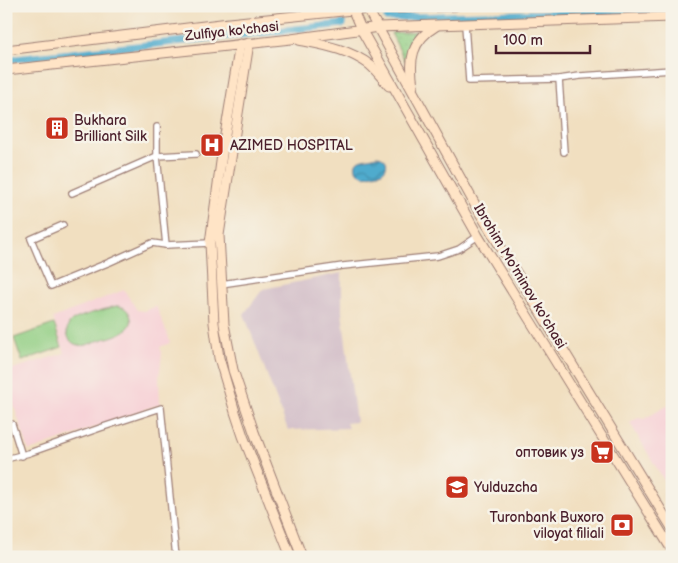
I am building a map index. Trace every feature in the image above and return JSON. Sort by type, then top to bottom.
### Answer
[{"type":"main road","points":[[313,15],[323,6]]},
{"type":"main road","name":"Zulfiya ko'chasi","points":[[6,50],[229,23],[313,15],[352,8],[455,6]]},
{"type":"main road","name":"Ibrohim Mo'minov ko'chasi","points":[[352,8],[361,29],[478,236],[672,550]]},
{"type":"main road","name":"Ibrohim Mo'minov ko'chasi","points":[[367,8],[478,210],[672,528]]},
{"type":"main road","name":"Zulfiya ko'chasi","points":[[6,70],[244,44],[378,27],[672,17]]},
{"type":"main road","points":[[415,94],[411,70],[412,53],[428,31],[438,25]]},
{"type":"main road","points":[[291,38],[333,47],[352,54],[370,66],[400,97]]},
{"type":"main road","points":[[244,44],[213,238],[211,285],[216,341],[222,368],[243,436],[291,557]]},
{"type":"main road","points":[[467,216],[478,210]]},
{"type":"main road","points":[[213,238],[222,284],[224,324],[233,370],[254,432],[302,557]]},
{"type":"street","points":[[465,25],[469,81],[559,79],[672,70]]},
{"type":"street","points":[[559,79],[564,152]]},
{"type":"street","points":[[157,127],[157,156],[166,245]]},
{"type":"street","points":[[72,193],[157,156],[196,154]]},
{"type":"street","points":[[62,225],[31,239],[51,286],[152,243],[166,245],[213,238]]},
{"type":"street","points":[[211,285],[343,266],[438,256],[459,249],[478,236]]},
{"type":"street","points":[[6,459],[22,456],[161,408],[176,557]]},
{"type":"street","points":[[12,424],[22,456]]},
{"type":"shaded area","points":[[342,273],[342,312],[356,422],[346,423],[348,428],[288,430],[244,314],[263,289]]},
{"type":"shaded area","points":[[124,290],[137,310],[145,311],[156,306],[167,333],[170,343],[160,347],[162,353],[159,379],[160,404],[29,451],[6,382],[6,371],[65,353],[53,318]]},
{"type":"shaded area","points":[[672,403],[672,494],[630,423],[638,418],[644,419]]},
{"type":"green space","points":[[422,31],[412,48],[405,61],[391,33]]},
{"type":"green space","points":[[116,306],[127,310],[131,319],[130,325],[122,333],[85,345],[74,344],[71,341],[67,331],[72,321]]},
{"type":"green space","points":[[54,324],[62,347],[22,361],[14,338]]},
{"type":"water","points":[[376,156],[385,159],[387,164],[382,172],[364,176],[357,172],[356,163],[358,161]]},
{"type":"waterway","points":[[387,18],[672,9]]},
{"type":"waterway","points":[[6,60],[343,24]]},
{"type":"place","name":"Bukhara Brilliant Silk","points":[[57,128]]},
{"type":"place","name":"AZIMED HOSPITAL","points":[[212,145]]},
{"type":"place","name":"оптовик уз","points":[[602,452]]},
{"type":"place","name":"Yulduzcha","points":[[457,487]]},
{"type":"place","name":"Turonbank Buxoro viloyat filiali","points":[[622,525]]}]
